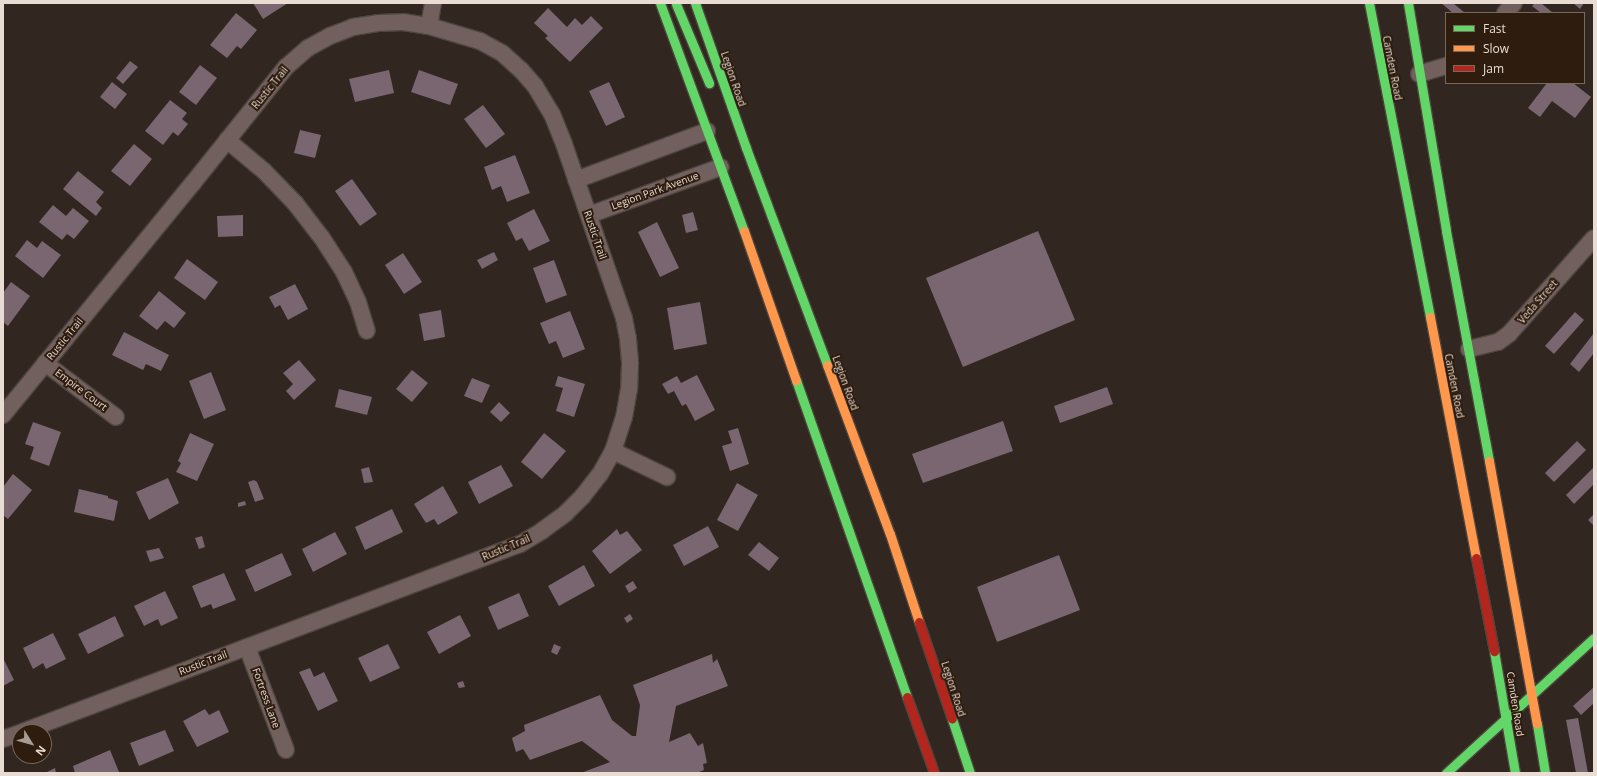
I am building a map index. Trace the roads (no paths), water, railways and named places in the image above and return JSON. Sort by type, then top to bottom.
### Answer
[{"type":"street","points":[[429,26],[433,3]]},
{"type":"street","points":[[660,3],[711,131],[720,167],[934,773]]},
{"type":"street","points":[[675,3],[713,94]]},
{"type":"street","name":"Legion Road","points":[[695,3],[731,107],[890,534],[970,773]]},
{"type":"street","name":"Camden Road","points":[[1369,3],[1502,687],[1515,773]]},
{"type":"street","name":"Camden Road","points":[[1408,3],[1446,231],[1533,694],[1545,773]]},
{"type":"street","points":[[1505,12],[1514,3]]},
{"type":"street","name":"Rustic Trail","points":[[3,415],[286,67],[308,48],[330,36],[353,27],[384,22],[403,22],[429,26],[480,41],[502,54],[521,70],[535,86],[552,114],[589,215],[624,318],[628,339],[630,364],[629,389],[624,418],[613,451],[600,474],[574,505],[542,531],[520,544],[42,724]]},
{"type":"street","points":[[1419,74],[1445,66]]},
{"type":"street","points":[[721,103],[731,107]]},
{"type":"street","points":[[576,180],[711,131]]},
{"type":"street","points":[[227,140],[264,171],[295,203],[322,238],[344,272],[358,302],[367,331]]},
{"type":"street","name":"Legion Park Avenue","points":[[589,215],[720,167]]},
{"type":"street","name":"Veda Street","points":[[1469,349],[1498,342],[1509,334],[1594,238]]},
{"type":"street","points":[[786,285],[801,295]]},
{"type":"street","name":"Empire Court","points":[[45,363],[116,417]]},
{"type":"street","points":[[613,451],[667,477]]},
{"type":"street","points":[[1446,773],[1594,638]]},
{"type":"street","name":"Fortress Lane","points":[[247,647],[286,750]]}]
